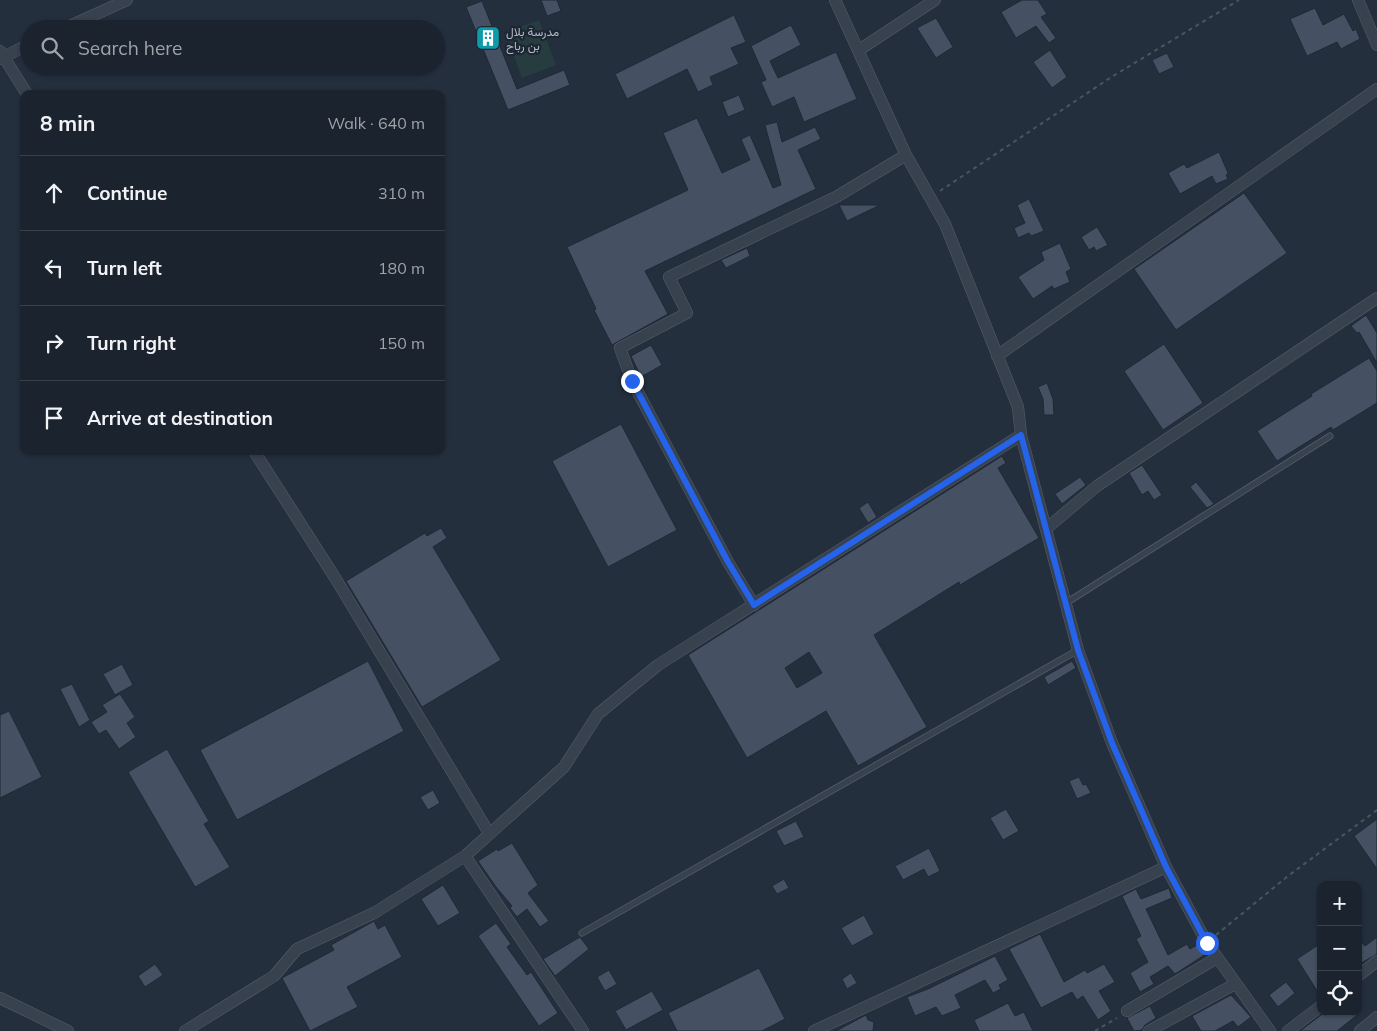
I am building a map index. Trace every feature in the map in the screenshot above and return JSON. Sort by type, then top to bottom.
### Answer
[{"type":"street","points":[[83,20],[126,0]]},
{"type":"street","points":[[835,0],[906,156],[945,224],[1018,407],[1021,435],[1078,650],[1112,743],[1166,867],[1207,943],[1234,984],[1270,1031]]},
{"type":"street","points":[[859,50],[935,0]]},
{"type":"street","points":[[1358,0],[1377,44]]},
{"type":"street","points":[[20,48],[1,56],[24,90]]},
{"type":"street","points":[[997,356],[1377,89]]},
{"type":"street","points":[[754,605],[728,562],[632,381],[620,348],[687,312],[669,277],[836,197],[906,156]]},
{"type":"street","points":[[1047,528],[1097,486],[1377,298]]},
{"type":"street","points":[[185,1031],[274,976],[297,950],[374,913],[465,856],[564,767],[598,714],[658,665],[1021,435]]},
{"type":"street","points":[[257,455],[334,576],[489,833]]},
{"type":"street","points":[[465,856],[583,1031]]},
{"type":"street","points":[[814,1031],[1166,867]]},
{"type":"street","points":[[1128,1011],[1216,958]]},
{"type":"street","points":[[1362,973],[1377,961]]},
{"type":"street","points":[[1149,1031],[1234,984]]},
{"type":"street","points":[[0,998],[68,1031]]},
{"type":"street","points":[[1288,1031],[1317,1009]]},
{"type":"street","points":[[1360,1031],[1377,1018]]},
{"type":"lane","points":[[1066,603],[1330,436]]},
{"type":"lane","points":[[582,933],[1078,650]]},
{"type":"path","points":[[930,198],[1113,76],[1239,0]]},
{"type":"path","points":[[1207,943],[1288,876],[1377,810]]},
{"type":"path","points":[[1095,1031],[1128,1011]]},
{"type":"green space","points":[[539,20],[556,65],[522,78],[505,32]]},
{"type":"building","points":[[541,0],[557,0],[561,11],[547,16]]},
{"type":"building","points":[[1022,0],[1038,0],[1047,14],[1041,17],[1056,38],[1049,43],[1036,26],[1016,38],[1001,12]]},
{"type":"building","name":"مدرسة بلال بن رباح","points":[[482,1],[517,89],[564,70],[570,85],[508,110],[466,7]]},
{"type":"building","points":[[1315,8],[1323,25],[1344,14],[1353,31],[1356,29],[1360,39],[1341,49],[1337,42],[1307,56],[1290,19]]},
{"type":"building","points":[[734,15],[746,42],[731,48],[739,64],[710,77],[713,85],[698,92],[687,69],[627,99],[615,74]]},
{"type":"building","points":[[936,18],[953,47],[936,58],[917,28]]},
{"type":"building","points":[[791,25],[801,45],[770,61],[778,78],[836,52],[857,99],[804,122],[794,97],[772,107],[761,82],[766,80],[751,46]]},
{"type":"building","points":[[1050,50],[1067,77],[1052,88],[1033,62]]},
{"type":"building","points":[[1167,53],[1174,67],[1159,74],[1152,60]]},
{"type":"building","points":[[739,95],[745,110],[728,117],[722,102]]},
{"type":"building","points":[[697,118],[722,173],[750,160],[741,139],[750,135],[773,188],[781,185],[765,125],[777,122],[782,142],[815,127],[821,139],[798,150],[816,189],[645,271],[668,314],[612,345],[594,310],[596,309],[567,247],[688,190],[663,133]]},
{"type":"building","points":[[1219,152],[1228,173],[1226,175],[1228,179],[1216,184],[1212,176],[1180,194],[1168,173],[1184,164],[1187,168]]},
{"type":"building","points":[[1244,193],[1287,253],[1176,330],[1134,269]]},
{"type":"building","points":[[1029,199],[1044,231],[1031,236],[1029,233],[1018,238],[1014,228],[1025,223],[1017,205]]},
{"type":"building","points":[[839,205],[880,205],[847,221]]},
{"type":"building","points":[[1097,227],[1108,245],[1096,251],[1094,247],[1089,250],[1081,237]]},
{"type":"building","points":[[1060,243],[1071,269],[1066,272],[1070,282],[1054,289],[1052,286],[1033,299],[1018,277],[1044,260],[1041,252]]},
{"type":"building","points":[[747,248],[750,256],[726,268],[721,260]]},
{"type":"building","points":[[1366,315],[1377,333],[1377,363],[1359,332],[1357,333],[1351,326]]},
{"type":"building","points":[[1164,344],[1203,403],[1163,430],[1124,371]]},
{"type":"building","points":[[651,345],[662,365],[641,377],[631,356]]},
{"type":"building","points":[[1369,358],[1377,371],[1377,403],[1333,430],[1331,427],[1277,461],[1257,431],[1312,396],[1311,394]]},
{"type":"building","points":[[1047,383],[1053,399],[1054,415],[1044,415],[1043,399],[1038,387]]},
{"type":"building","points":[[621,424],[677,530],[608,567],[552,461]]},
{"type":"building","points":[[1002,456],[1006,463],[998,468],[1039,538],[960,585],[959,582],[874,635],[927,727],[858,766],[826,711],[747,758],[688,655]],"holes":[[[809,652],[822,673],[797,688],[785,668]]]},
{"type":"building","points":[[1142,465],[1162,495],[1154,500],[1148,491],[1142,495],[1129,473]]},
{"type":"building","points":[[1080,477],[1086,485],[1062,504],[1055,494]]},
{"type":"building","points":[[1196,482],[1214,504],[1207,508],[1190,487]]},
{"type":"building","points":[[868,502],[877,517],[868,523],[859,508]]},
{"type":"building","points":[[441,528],[447,538],[433,547],[501,660],[422,707],[346,581],[425,533],[427,536]]},
{"type":"building","points":[[368,661],[404,731],[237,820],[200,750]]},
{"type":"building","points":[[1072,661],[1076,668],[1048,685],[1044,677]]},
{"type":"building","points":[[122,664],[133,685],[115,695],[103,674]]},
{"type":"building","points":[[72,684],[90,720],[79,727],[60,689]]},
{"type":"building","points":[[120,694],[135,717],[127,723],[136,737],[119,749],[106,730],[99,734],[91,722],[107,712],[102,705]]},
{"type":"building","points":[[9,711],[42,777],[0,798],[0,715]]},
{"type":"building","points":[[167,749],[209,821],[204,824],[230,867],[195,887],[128,772]]},
{"type":"building","points":[[1079,777],[1083,785],[1086,784],[1091,793],[1077,799],[1069,781]]},
{"type":"building","points":[[433,790],[440,803],[428,810],[420,797]]},
{"type":"building","points":[[1006,809],[1019,831],[1003,840],[990,818]]},
{"type":"building","points":[[1377,819],[1377,869],[1354,836]]},
{"type":"building","points":[[796,821],[804,837],[784,846],[776,831]]},
{"type":"building","points":[[512,843],[538,885],[528,893],[549,921],[540,927],[527,909],[517,917],[510,908],[512,906],[478,861],[497,849],[498,851]]},
{"type":"building","points":[[929,848],[940,871],[928,877],[924,869],[903,880],[895,866]]},
{"type":"building","points":[[784,879],[789,888],[777,894],[772,886]]},
{"type":"building","points":[[443,885],[460,913],[438,926],[421,899]]},
{"type":"building","points":[[1169,888],[1172,898],[1146,909],[1168,955],[1187,944],[1190,949],[1199,944],[1206,954],[1175,974],[1168,966],[1150,977],[1154,984],[1140,992],[1130,973],[1148,962],[1136,939],[1141,936],[1122,896],[1136,889],[1141,899]]},
{"type":"building","points":[[864,915],[874,934],[852,946],[841,928]]},
{"type":"building","points":[[374,921],[378,929],[385,925],[402,957],[347,987],[358,1007],[310,1031],[282,978],[334,950],[331,945]]},
{"type":"building","points":[[496,923],[511,944],[507,947],[527,975],[531,972],[558,1013],[539,1026],[478,936]]},
{"type":"building","points":[[1040,934],[1064,982],[1085,970],[1087,973],[1104,964],[1115,982],[1099,991],[1111,1011],[1098,1020],[1083,996],[1077,1000],[1072,992],[1041,1008],[1009,949]]},
{"type":"building","points":[[580,937],[589,949],[555,976],[543,959]]},
{"type":"building","points":[[1377,937],[1377,954],[1362,963],[1362,943],[1365,946]]},
{"type":"building","points":[[1317,946],[1317,991],[1297,959]]},
{"type":"building","points":[[995,956],[1008,980],[999,985],[1001,989],[993,993],[985,980],[955,995],[961,1008],[942,1016],[936,1007],[915,1016],[907,997],[928,989]]},
{"type":"building","points":[[155,964],[163,975],[145,987],[138,976]]},
{"type":"building","points":[[759,968],[785,1019],[762,1031],[677,1031],[668,1013]]},
{"type":"building","points":[[609,970],[617,984],[605,991],[597,977]]},
{"type":"building","points":[[851,973],[857,983],[847,989],[842,979]]},
{"type":"building","points":[[1286,982],[1295,993],[1278,1007],[1269,995]]},
{"type":"building","points":[[652,991],[663,1010],[626,1030],[615,1011]]},
{"type":"building","points":[[1231,995],[1251,1017],[1238,1027],[1233,1021],[1215,1031],[1201,1031],[1192,1016]]},
{"type":"building","points":[[1008,1003],[1015,1016],[1024,1012],[1033,1031],[979,1031],[974,1020]]},
{"type":"building","points":[[1150,1006],[1156,1018],[1145,1025],[1142,1030],[1134,1031],[1127,1018]]},
{"type":"building","points":[[866,1015],[868,1020],[874,1022],[873,1031],[836,1031]]},
{"type":"building","points":[[1320,1016],[1356,1016],[1337,1031],[1300,1031]]},
{"type":"place","name":"مدرسة بلال بن رباح","points":[[488,38]]},
{"type":"route","points":[[632,381],[728,562],[754,605],[1021,435],[1078,650],[1112,743],[1166,867],[1207,943]]}]
